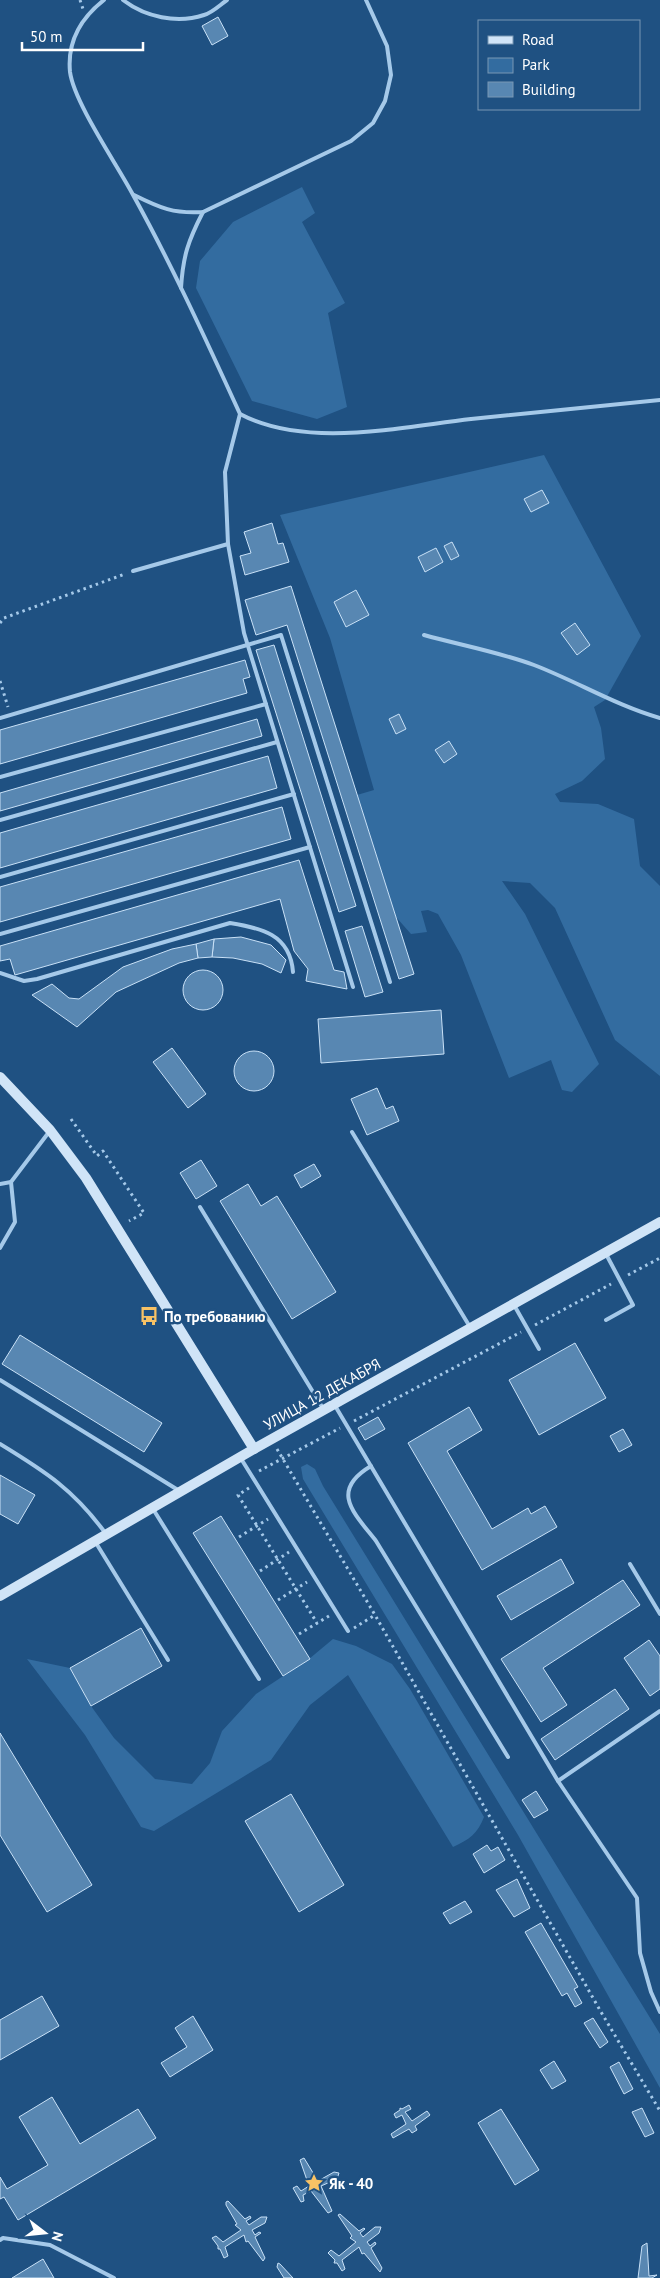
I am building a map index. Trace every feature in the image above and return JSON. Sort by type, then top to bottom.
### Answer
[{"type":"main road","points":[[0,1077],[50,1130],[86,1178],[254,1449]]},
{"type":"main road","name":"УЛИЦА 12 ДЕКАБРЯ","points":[[0,1596],[254,1449],[660,1222]]},
{"type":"lane","points":[[104,0],[91,10],[78,27],[72,46],[70,72],[79,99],[133,194],[181,288],[240,414],[259,424],[280,430],[315,434],[372,430],[660,400]]},
{"type":"lane","points":[[123,0],[134,8],[158,17],[184,20],[206,15],[227,0]]},
{"type":"lane","points":[[133,194],[160,208],[181,214],[203,212],[351,141],[373,123],[385,101],[391,75],[387,46],[366,0]]},
{"type":"lane","points":[[181,288],[183,262],[190,237],[203,212]]},
{"type":"lane","points":[[240,414],[225,472],[228,544],[248,645],[353,986]]},
{"type":"lane","points":[[133,571],[228,544]]},
{"type":"lane","points":[[0,718],[281,635],[390,982]]},
{"type":"lane","points":[[424,635],[532,664],[582,684],[642,713],[660,718]]},
{"type":"lane","points":[[0,777],[266,704]]},
{"type":"lane","points":[[0,820],[277,742]]},
{"type":"lane","points":[[0,877],[294,794]]},
{"type":"lane","points":[[0,934],[310,847]]},
{"type":"lane","points":[[0,973],[24,981],[37,979],[230,923],[260,928],[279,940],[292,960],[293,972]]},
{"type":"lane","points":[[0,1248],[15,1222],[11,1182],[50,1130]]},
{"type":"lane","points":[[352,1132],[471,1328]]},
{"type":"lane","points":[[0,1184],[11,1182]]},
{"type":"lane","points":[[200,1207],[325,1410]]},
{"type":"lane","points":[[605,1252],[633,1305],[606,1320]]},
{"type":"lane","points":[[514,1305],[539,1349]]},
{"type":"lane","points":[[0,1380],[180,1492]]},
{"type":"lane","points":[[334,1404],[558,1781],[637,1898],[640,1953],[660,2012]]},
{"type":"lane","points":[[0,1444],[38,1467],[70,1491],[106,1534]]},
{"type":"lane","points":[[240,1457],[348,1631]]},
{"type":"lane","points":[[371,1466],[358,1474],[350,1485],[347,1496],[351,1508],[358,1520],[376,1541],[508,1758]]},
{"type":"lane","points":[[153,1508],[259,1679]]},
{"type":"lane","points":[[94,1541],[168,1660]]},
{"type":"lane","points":[[630,1564],[660,1614]]},
{"type":"lane","points":[[558,1781],[660,1711]]},
{"type":"lane","points":[[0,2240],[3,2238],[50,2245],[114,2278]]},
{"type":"path","points":[[0,623],[4,618],[133,571]]},
{"type":"path","points":[[0,681],[10,715]]},
{"type":"path","points":[[71,1119],[97,1156],[103,1152],[144,1213],[130,1221]]},
{"type":"path","points":[[252,1475],[660,1258]]},
{"type":"path","points":[[272,1440],[375,1615],[601,2012],[660,2111]]},
{"type":"path","points":[[256,1484],[238,1495],[317,1623]]},
{"type":"path","points":[[239,1537],[275,1514]]},
{"type":"path","points":[[260,1570],[296,1548]]},
{"type":"path","points":[[278,1600],[315,1577]]},
{"type":"path","points":[[300,1634],[336,1612]]},
{"type":"path","points":[[348,1631],[375,1615]]},
{"type":"green space","points":[[302,187],[315,213],[302,222],[345,303],[328,313],[347,407],[317,419],[252,401],[196,288],[200,261],[233,222]]},
{"type":"green space","points":[[544,455],[641,636],[605,700],[594,707],[601,728],[605,759],[582,781],[555,794],[560,802],[598,804],[634,819],[640,866],[660,886],[660,1076],[615,1040],[555,908],[530,883],[502,881],[525,914],[599,1064],[572,1092],[562,1090],[551,1060],[509,1078],[461,955],[438,914],[428,910],[421,911],[427,932],[411,934],[396,917],[357,795],[374,790],[330,638],[280,515]]},
{"type":"green space","points":[[307,1464],[315,1469],[323,1486],[660,2034],[660,2088],[518,1835],[303,1479],[301,1467]]},
{"type":"green space","points":[[333,1639],[356,1646],[392,1664],[410,1689],[484,1817],[476,1832],[464,1842],[453,1847],[348,1675],[310,1705],[271,1760],[154,1831],[141,1827],[85,1735],[27,1659],[70,1668],[91,1706],[114,1738],[155,1779],[192,1784],[210,1763],[222,1731],[256,1694],[309,1659]]},
{"type":"building","points":[[218,17],[228,36],[212,45],[202,26]]},
{"type":"building","points":[[542,490],[549,503],[531,512],[524,499]]},
{"type":"building","points":[[272,523],[278,544],[283,543],[289,562],[245,575],[240,556],[251,553],[244,532]]},
{"type":"building","points":[[452,542],[459,556],[451,560],[444,546]]},
{"type":"building","points":[[436,548],[443,562],[425,572],[418,557]]},
{"type":"building","points":[[291,586],[414,974],[399,979],[287,625],[256,635],[245,600]]},
{"type":"building","points":[[356,590],[369,615],[346,627],[334,602]]},
{"type":"building","points":[[575,623],[590,645],[577,655],[561,633]]},
{"type":"building","points":[[274,645],[356,906],[339,912],[256,650]]},
{"type":"building","points":[[245,660],[250,677],[243,679],[247,693],[0,764],[0,730]]},
{"type":"building","points":[[399,714],[406,729],[396,734],[389,719]]},
{"type":"building","points":[[257,719],[262,736],[0,811],[0,793]]},
{"type":"building","points":[[449,741],[457,754],[444,763],[435,750]]},
{"type":"building","points":[[268,756],[277,788],[0,868],[0,833]]},
{"type":"building","points":[[282,807],[291,839],[0,922],[0,887]]},
{"type":"building","points":[[299,860],[334,970],[344,972],[347,989],[306,981],[308,969],[294,951],[280,899],[15,975],[10,959],[0,961],[0,946]]},
{"type":"building","points":[[362,926],[383,992],[365,997],[345,931]]},
{"type":"building","points":[[241,937],[271,945],[286,960],[281,973],[262,964],[233,958],[212,957],[214,939]]},
{"type":"building","points":[[214,939],[212,957],[198,958],[196,944]]},
{"type":"building","points":[[196,944],[198,958],[179,963],[116,992],[77,1027],[32,995],[52,984],[69,998],[79,999],[123,967],[172,949]]},
{"type":"building","points":[[207,970],[214,973],[220,979],[223,990],[222,998],[214,1007],[207,1010],[199,1010],[192,1007],[184,998],[183,986],[186,979],[195,971]]},
{"type":"building","points":[[441,1010],[444,1054],[321,1063],[318,1019]]},
{"type":"building","points":[[172,1048],[206,1094],[188,1108],[153,1062]]},
{"type":"building","points":[[258,1051],[265,1054],[271,1060],[274,1071],[273,1079],[265,1088],[258,1091],[250,1091],[243,1088],[235,1079],[234,1067],[237,1060],[246,1052]]},
{"type":"building","points":[[377,1088],[386,1109],[393,1106],[399,1121],[367,1135],[351,1099]]},
{"type":"building","points":[[201,1160],[217,1186],[196,1199],[180,1173]]},
{"type":"building","points":[[314,1164],[321,1176],[301,1188],[294,1175]]},
{"type":"building","points":[[248,1184],[261,1206],[277,1196],[336,1292],[292,1319],[220,1201]]},
{"type":"building","points":[[20,1335],[162,1423],[144,1452],[2,1364]]},
{"type":"building","points":[[575,1343],[606,1398],[539,1435],[509,1380]]},
{"type":"building","points":[[469,1407],[482,1430],[447,1451],[492,1529],[528,1508],[531,1514],[545,1506],[557,1527],[482,1570],[408,1443]]},
{"type":"building","points":[[378,1417],[385,1429],[365,1440],[358,1428]]},
{"type":"building","points":[[623,1429],[632,1445],[619,1452],[610,1436]]},
{"type":"building","points":[[0,1475],[35,1495],[18,1524],[0,1514]]},
{"type":"building","points":[[221,1516],[310,1659],[283,1676],[193,1533]]},
{"type":"building","points":[[561,1559],[574,1583],[511,1620],[497,1596]]},
{"type":"building","points":[[623,1580],[640,1605],[543,1668],[567,1705],[541,1722],[501,1659]]},
{"type":"building","points":[[141,1628],[162,1666],[91,1706],[70,1668]]},
{"type":"building","points":[[649,1640],[660,1656],[660,1689],[650,1696],[624,1658]]},
{"type":"building","points":[[615,1689],[629,1709],[555,1760],[541,1739]]},
{"type":"building","points":[[0,1733],[92,1885],[47,1912],[0,1835]]},
{"type":"building","points":[[536,1791],[548,1810],[534,1818],[522,1800]]},
{"type":"building","points":[[291,1794],[344,1885],[299,1912],[245,1821]]},
{"type":"building","points":[[487,1845],[491,1851],[498,1847],[505,1860],[484,1873],[473,1854]]},
{"type":"building","points":[[517,1879],[530,1908],[514,1917],[496,1890]]},
{"type":"building","points":[[465,1901],[472,1912],[450,1924],[443,1913]]},
{"type":"building","points":[[541,1923],[578,1987],[574,1989],[582,2003],[575,2007],[567,1993],[562,1996],[525,1932]]},
{"type":"building","points":[[42,1996],[59,2026],[0,2060],[0,2020]]},
{"type":"building","points":[[193,2016],[213,2050],[170,2077],[161,2063],[187,2047],[175,2028]]},
{"type":"building","points":[[593,2018],[608,2042],[600,2048],[584,2023]]},
{"type":"building","points":[[554,2061],[566,2081],[552,2089],[540,2070]]},
{"type":"building","points":[[619,2062],[633,2089],[624,2094],[610,2067]]},
{"type":"building","points":[[52,2097],[80,2144],[138,2109],[156,2138],[18,2220],[4,2197],[0,2199],[0,2177],[7,2189],[48,2165],[19,2117]]},
{"type":"building","points":[[409,2105],[411,2109],[405,2112],[412,2121],[427,2111],[430,2115],[415,2126],[417,2130],[412,2133],[409,2129],[393,2138],[391,2134],[406,2124],[402,2115],[396,2118],[394,2114],[400,2108],[402,2109]]},
{"type":"building","points":[[642,2108],[654,2133],[645,2137],[632,2112]]},
{"type":"building","points":[[501,2109],[539,2170],[515,2185],[478,2123]]},
{"type":"building","points":[[304,2158],[318,2181],[334,2172],[339,2173],[337,2179],[321,2186],[332,2211],[328,2213],[311,2191],[303,2195],[304,2201],[301,2202],[293,2188],[297,2186],[301,2191],[309,2186],[300,2160]]},
{"type":"building","points":[[228,2201],[245,2219],[250,2216],[251,2218],[246,2221],[249,2225],[261,2217],[267,2217],[265,2223],[252,2230],[255,2235],[259,2232],[261,2233],[255,2237],[265,2258],[263,2261],[248,2241],[246,2242],[244,2235],[225,2247],[228,2256],[224,2258],[220,2249],[218,2249],[212,2238],[216,2236],[223,2242],[241,2230],[235,2225],[237,2224],[226,2205]]},
{"type":"building","points":[[340,2214],[359,2231],[365,2229],[360,2233],[363,2237],[375,2227],[381,2227],[379,2233],[367,2242],[370,2246],[375,2242],[376,2244],[371,2248],[382,2268],[380,2272],[364,2253],[362,2254],[359,2247],[342,2260],[345,2269],[342,2271],[337,2263],[334,2263],[335,2260],[328,2253],[331,2250],[339,2256],[356,2242],[350,2238],[352,2236],[338,2215]]},
{"type":"building","points":[[647,2243],[649,2276],[657,2275],[652,2278],[638,2278],[642,2246]]},
{"type":"building","points":[[43,2259],[54,2278],[12,2278],[25,2270]]},
{"type":"building","points":[[278,2263],[293,2278],[284,2278],[277,2267]]},
{"type":"place","name":"По требованию","points":[[149,1316]]},
{"type":"place","name":"Як - 40","points":[[314,2183]]}]
